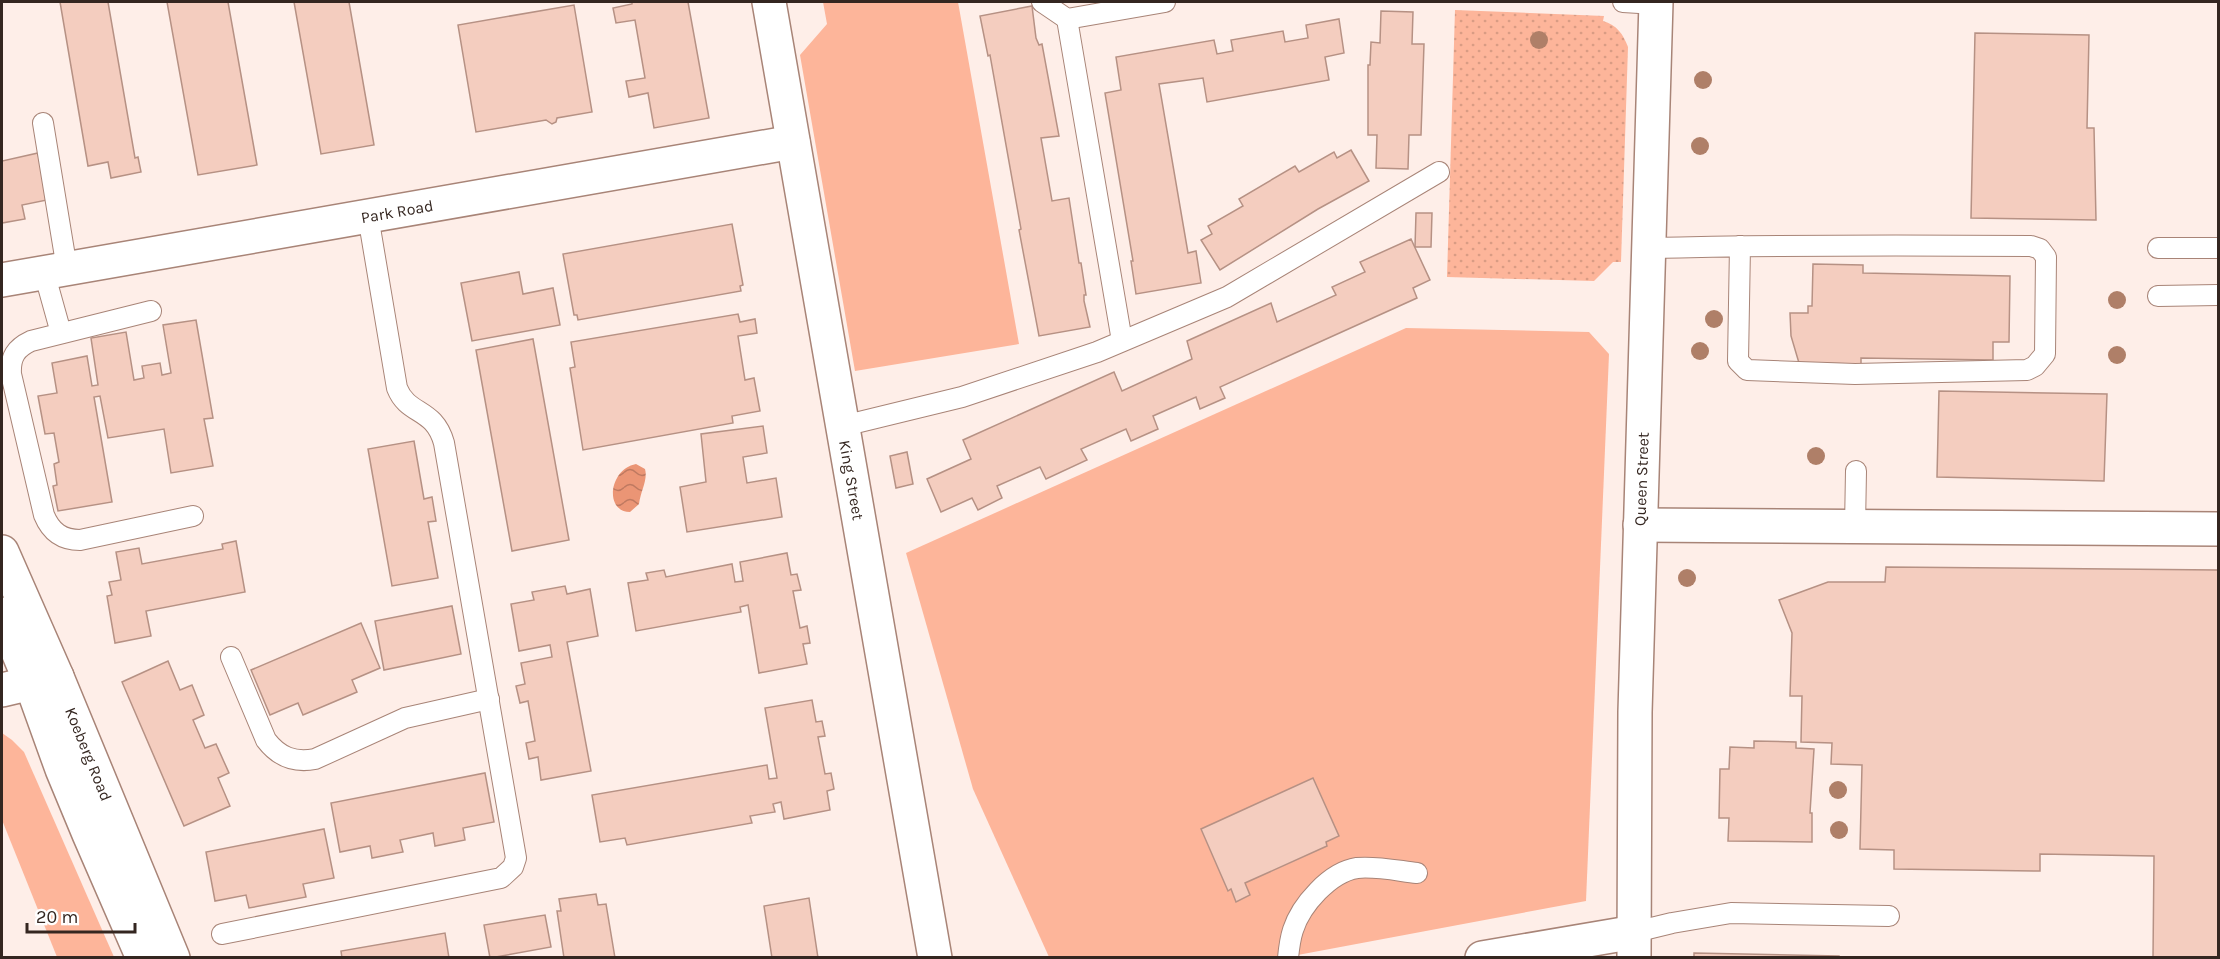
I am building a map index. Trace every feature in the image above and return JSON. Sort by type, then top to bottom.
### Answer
[{"type":"street","name":"King Street","points":[[769,2],[935,957]]},
{"type":"street","name":"Queen Street","points":[[1634,945],[1635,712],[1656,3]]},
{"type":"street","name":"Park Road","points":[[2,280],[793,142]]},
{"type":"street","points":[[1640,525],[2218,529]]},
{"type":"street","name":"Koeberg Road","points":[[2,552],[30,683],[173,957]]},
{"type":"street","name":"Koeberg Road","points":[[2,614],[67,780],[143,957]]},
{"type":"street","points":[[1482,957],[1634,945]]},
{"type":"lane","points":[[1042,2],[1067,18],[1165,2]]},
{"type":"lane","points":[[1623,2],[1656,3]]},
{"type":"lane","points":[[1067,18],[1122,341]]},
{"type":"lane","points":[[43,123],[61,333]]},
{"type":"lane","points":[[843,426],[962,397],[1097,352],[1227,297],[1439,172]]},
{"type":"lane","points":[[222,934],[494,879],[508,873],[516,858],[444,443],[437,424],[423,412],[408,404],[398,388],[368,216]]},
{"type":"lane","points":[[1649,248],[1740,246],[2019,246],[2040,249],[2046,257],[2045,354],[2035,366],[2027,369],[1856,374],[1747,370],[1738,361],[1740,246]]},
{"type":"lane","points":[[2158,248],[2218,248]]},
{"type":"lane","points":[[2158,296],[2218,295]]},
{"type":"lane","points":[[151,311],[22,345],[10,363],[11,374],[48,524],[62,537],[80,540],[193,516]]},
{"type":"lane","points":[[1855,527],[1856,471]]},
{"type":"lane","points":[[231,657],[266,740],[273,750],[293,760],[315,759],[405,718],[489,699]]},
{"type":"lane","points":[[1288,957],[1293,928],[1301,912],[1326,882],[1345,871],[1359,868],[1417,873]]},
{"type":"lane","points":[[1634,945],[1672,923],[1731,913],[1889,916]]},
{"type":"shaded area","points":[[823,2],[958,2],[1019,344],[855,371],[800,55],[827,24]]},
{"type":"shaded area","points":[[1455,10],[1604,16],[1603,21],[1616,28],[1624,38],[1628,47],[1621,262],[1613,262],[1594,281],[1447,277]]},
{"type":"shaded area","points":[[1406,328],[1589,332],[1609,354],[1586,901],[1287,957],[1049,957],[973,789],[906,553]]},
{"type":"shaded area","points":[[2,733],[24,752],[114,957],[57,957],[2,820]]},
{"type":"water","points":[[636,464],[645,469],[646,477],[639,504],[630,512],[616,505],[613,490],[620,474],[627,467]]},
{"type":"building","points":[[60,2],[108,2],[135,158],[138,157],[141,172],[111,178],[108,162],[88,166]]},
{"type":"building","points":[[167,2],[228,2],[257,165],[198,175]]},
{"type":"building","points":[[294,2],[349,2],[374,145],[321,154]]},
{"type":"building","points":[[632,2],[688,2],[709,118],[654,128],[648,93],[629,97],[626,81],[645,78],[635,20],[616,23],[613,8],[632,4]]},
{"type":"building","points":[[574,5],[592,112],[557,118],[552,124],[546,120],[476,132],[458,25]]},
{"type":"building","points":[[1032,6],[1036,38],[1039,45],[1042,44],[1059,136],[1041,138],[1052,201],[1069,198],[1090,327],[1039,336],[990,55],[988,56],[980,16]]},
{"type":"building","points":[[1381,11],[1413,12],[1412,44],[1424,44],[1421,135],[1409,135],[1408,169],[1376,168],[1377,135],[1368,135],[1368,65],[1370,65],[1371,42],[1380,43]]},
{"type":"building","points":[[1339,19],[1344,53],[1325,57],[1329,80],[1207,102],[1203,78],[1159,84],[1188,253],[1196,251],[1201,283],[1136,294],[1131,261],[1133,261],[1105,93],[1121,90],[1116,57],[1214,40],[1217,54],[1233,51],[1231,40],[1283,31],[1285,42],[1308,38],[1306,25]]},
{"type":"building","points":[[1975,33],[2089,35],[2087,128],[2094,128],[2096,220],[1971,218]]},
{"type":"building","points":[[1351,150],[1369,181],[1318,209],[1220,270],[1201,240],[1212,234],[1208,226],[1243,206],[1239,199],[1295,166],[1299,172],[1334,152],[1337,158]]},
{"type":"building","points":[[38,153],[47,200],[22,205],[25,219],[2,223],[2,161]]},
{"type":"building","points":[[1416,213],[1432,213],[1431,247],[1415,247]]},
{"type":"building","points":[[732,224],[743,285],[740,286],[741,291],[578,320],[577,315],[574,315],[563,254]]},
{"type":"building","points":[[1411,239],[1430,280],[1413,288],[1417,298],[1220,387],[1225,398],[1200,409],[1196,397],[1153,416],[1158,429],[1131,441],[1126,429],[1081,449],[1087,460],[1046,479],[1040,467],[997,486],[1002,498],[978,510],[972,498],[941,512],[927,479],[971,459],[963,440],[1114,372],[1122,391],[1192,359],[1187,341],[1271,303],[1277,322],[1336,295],[1332,287],[1365,272],[1360,262]]},
{"type":"building","points":[[1813,264],[1863,265],[1863,273],[2010,276],[2009,342],[1993,342],[1993,360],[1861,358],[1861,364],[1799,363],[1791,336],[1790,313],[1808,313],[1808,306],[1812,306]]},
{"type":"building","points":[[519,272],[523,294],[553,288],[560,325],[472,341],[461,283]]},
{"type":"building","points":[[738,314],[740,322],[755,319],[757,333],[738,336],[745,380],[754,378],[760,411],[732,416],[733,423],[583,450],[570,368],[575,367],[571,342]]},
{"type":"building","points":[[196,320],[213,418],[204,419],[213,466],[171,473],[164,429],[108,438],[100,396],[94,397],[112,502],[58,511],[53,486],[57,485],[54,464],[59,462],[54,433],[45,434],[38,396],[57,393],[52,363],[87,356],[92,386],[98,385],[91,338],[126,332],[134,380],[144,378],[142,366],[160,363],[162,375],[171,373],[163,325]]},
{"type":"building","points":[[533,339],[569,540],[512,551],[476,350]]},
{"type":"building","points":[[1939,391],[2107,394],[2104,481],[1937,477]]},
{"type":"building","points":[[763,426],[767,453],[743,457],[747,483],[776,478],[782,517],[687,532],[680,487],[706,482],[701,434]]},
{"type":"building","points":[[414,441],[424,499],[432,497],[436,521],[428,522],[438,578],[392,586],[368,449]]},
{"type":"building","points":[[907,452],[913,484],[896,488],[890,456]]},
{"type":"building","points":[[236,541],[245,592],[146,611],[151,636],[115,643],[107,596],[112,595],[109,582],[121,580],[116,552],[139,548],[142,564],[223,549],[222,544]]},
{"type":"building","points":[[787,553],[791,575],[797,574],[801,590],[793,591],[800,628],[807,626],[810,643],[803,644],[807,664],[759,673],[748,605],[740,607],[741,612],[636,631],[628,583],[648,580],[646,573],[664,570],[666,577],[732,564],[735,582],[743,581],[740,562]]},
{"type":"building","points":[[1886,567],[2218,570],[2218,958],[2153,958],[2154,856],[2040,854],[2040,871],[1894,869],[1894,850],[1860,849],[1862,765],[1831,764],[1832,743],[1801,742],[1802,696],[1790,696],[1792,633],[1779,600],[1828,582],[1885,582]]},
{"type":"building","points":[[565,586],[567,594],[590,589],[598,636],[567,642],[591,771],[541,780],[538,757],[529,759],[526,743],[535,741],[528,701],[520,703],[516,686],[525,684],[521,663],[552,657],[550,645],[519,651],[511,604],[534,600],[532,592]]},
{"type":"building","points":[[452,606],[461,654],[384,670],[375,621]]},
{"type":"building","points":[[361,623],[380,668],[352,680],[357,692],[303,715],[298,703],[270,715],[251,670]]},
{"type":"building","points":[[168,661],[180,690],[192,685],[204,715],[193,720],[205,748],[216,744],[229,773],[218,778],[230,806],[184,826],[122,682]]},
{"type":"building","points":[[812,700],[816,722],[822,721],[825,736],[818,737],[825,774],[831,773],[834,789],[827,791],[830,810],[784,819],[781,802],[773,804],[775,812],[750,816],[752,823],[627,845],[625,838],[600,842],[592,795],[767,765],[769,779],[777,778],[765,708]]},
{"type":"building","points":[[1754,741],[1796,742],[1796,748],[1814,749],[1810,813],[1812,813],[1812,842],[1728,841],[1729,818],[1719,818],[1720,769],[1729,769],[1730,747],[1754,748]]},
{"type":"building","points":[[485,773],[494,822],[463,828],[465,840],[435,846],[433,833],[400,840],[403,852],[372,858],[370,846],[340,852],[331,803]]},
{"type":"building","points":[[1313,778],[1339,836],[1326,842],[1327,846],[1245,883],[1250,895],[1236,902],[1231,889],[1228,891],[1201,829]]},
{"type":"building","points":[[324,829],[334,878],[303,884],[306,897],[249,908],[246,895],[215,901],[206,852]]},
{"type":"building","points":[[596,894],[598,905],[606,904],[615,958],[564,958],[557,911],[561,911],[559,899]]},
{"type":"building","points":[[809,898],[818,958],[772,958],[764,906]]},
{"type":"building","points":[[545,915],[551,947],[490,958],[484,925]]},
{"type":"building","points":[[445,933],[449,958],[342,958],[341,951]]},
{"type":"building","points":[[1694,953],[1839,956],[1839,958],[1694,958]]}]
